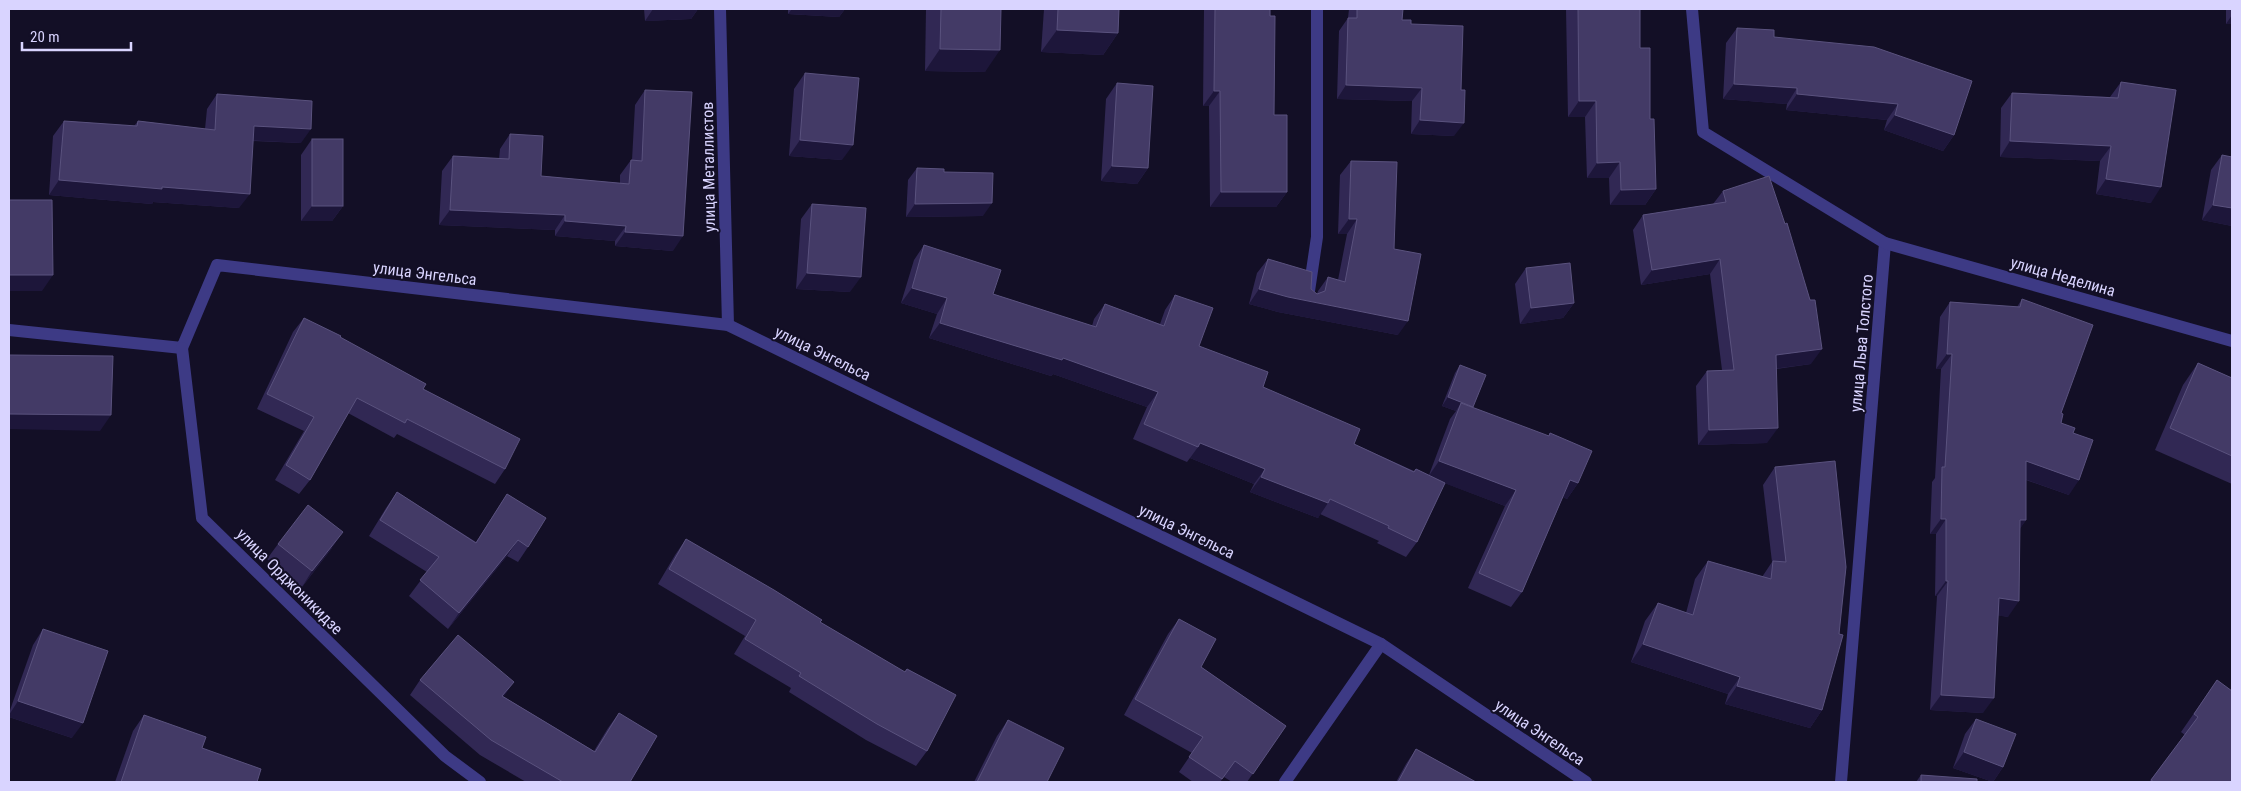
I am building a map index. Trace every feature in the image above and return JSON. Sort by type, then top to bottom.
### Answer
[{"type":"street","name":"улица Металлистов","points":[[720,9],[728,325]]},
{"type":"street","points":[[1308,301],[1317,237],[1317,9]]},
{"type":"street","points":[[1692,9],[1702,132],[1885,243]]},
{"type":"street","name":"улица Неделина","points":[[1885,243],[2232,341]]},
{"type":"street","name":"улица Льва Толстого","points":[[1841,782],[1885,243]]},
{"type":"street","name":"улица Энгельса","points":[[182,348],[217,265],[728,325],[1381,644],[1586,782]]},
{"type":"street","points":[[9,330],[182,348]]},
{"type":"street","name":"улица Орджоникидзе","points":[[182,348],[202,518],[444,756],[480,782]]},
{"type":"street","points":[[1286,782],[1381,644]]},
{"type":"building","points":[[941,9],[1001,9],[1000,50],[940,49]]},
{"type":"building","points":[[1058,9],[1119,9],[1118,33],[1057,30]]},
{"type":"building","points":[[1215,9],[1270,9],[1270,16],[1275,16],[1274,115],[1287,115],[1287,192],[1221,192],[1220,91],[1214,91]]},
{"type":"building","points":[[1357,9],[1403,9],[1402,20],[1411,20],[1411,24],[1463,26],[1461,90],[1465,90],[1464,123],[1420,120],[1422,88],[1346,85],[1348,18],[1357,18]]},
{"type":"building","points":[[1578,9],[1640,9],[1640,48],[1650,48],[1650,119],[1654,119],[1656,189],[1621,190],[1620,162],[1597,163],[1596,101],[1579,101]]},
{"type":"building","points":[[1737,28],[1774,30],[1774,37],[1874,47],[1972,81],[1954,135],[1895,115],[1898,104],[1797,94],[1797,88],[1734,84]]},
{"type":"building","points":[[805,73],[859,78],[853,145],[800,140]]},
{"type":"building","points":[[2121,82],[2176,90],[2161,187],[2106,179],[2111,146],[2010,141],[2012,93],[2118,98]]},
{"type":"building","points":[[1117,83],[1153,86],[1148,168],[1112,166]]},
{"type":"building","points":[[645,90],[692,92],[683,236],[625,232],[626,226],[565,221],[565,215],[450,210],[453,156],[509,159],[510,134],[543,136],[541,176],[629,184],[631,160],[642,161]]},
{"type":"building","points":[[217,94],[312,101],[311,129],[254,126],[250,194],[59,180],[64,121],[137,126],[138,121],[215,130]]},
{"type":"building","points":[[312,139],[343,139],[343,206],[312,206]]},
{"type":"building","points":[[2222,155],[2232,157],[2232,208],[2213,205]]},
{"type":"building","points":[[1351,161],[1397,162],[1394,249],[1421,254],[1408,321],[1288,297],[1259,289],[1268,259],[1312,272],[1311,289],[1317,294],[1325,291],[1328,277],[1345,282],[1357,219],[1349,219]]},
{"type":"building","points":[[917,168],[944,169],[944,172],[993,173],[992,203],[915,204]]},
{"type":"building","points":[[1769,176],[1785,224],[1787,223],[1810,300],[1815,300],[1822,349],[1776,355],[1778,428],[1709,430],[1707,371],[1734,370],[1720,259],[1652,270],[1643,215],[1726,202],[1723,191]]},
{"type":"building","points":[[9,200],[52,200],[53,275],[9,275]]},
{"type":"building","points":[[812,204],[866,208],[861,277],[807,273]]},
{"type":"building","points":[[924,245],[1001,270],[993,294],[1096,327],[1105,304],[1164,326],[1175,295],[1213,308],[1199,346],[1268,372],[1263,387],[1360,429],[1354,444],[1414,472],[1416,469],[1445,483],[1417,542],[1388,528],[1389,526],[1330,499],[1328,503],[1261,477],[1265,469],[1200,443],[1198,447],[1144,424],[1158,392],[1063,358],[1062,360],[940,323],[947,298],[912,288]]},
{"type":"building","points":[[1570,263],[1574,303],[1531,308],[1526,268]]},
{"type":"building","points":[[2022,299],[2093,325],[2061,413],[2063,414],[2061,423],[2075,428],[2073,433],[2093,440],[2079,480],[2026,461],[2026,520],[2020,520],[2019,601],[1999,598],[1994,698],[1941,695],[1948,581],[1946,581],[1946,519],[1941,519],[1942,467],[1945,467],[1952,354],[1947,354],[1950,302],[2020,307]]},
{"type":"building","points":[[304,318],[341,336],[426,384],[423,389],[520,439],[505,469],[407,419],[405,423],[357,398],[310,480],[286,465],[314,417],[267,394]]},
{"type":"building","points":[[9,355],[113,356],[111,415],[9,414]]},
{"type":"building","points":[[2198,363],[2232,378],[2232,456],[2170,428]]},
{"type":"building","points":[[1460,365],[1486,375],[1473,407],[1448,397]]},
{"type":"building","points":[[1461,403],[1549,436],[1550,433],[1592,451],[1578,483],[1570,480],[1522,592],[1479,573],[1516,490],[1439,461]]},
{"type":"building","points":[[1835,461],[1846,567],[1839,634],[1843,635],[1822,710],[1737,686],[1740,677],[1643,644],[1658,603],[1693,615],[1708,561],[1771,579],[1773,561],[1786,562],[1775,467]]},
{"type":"building","points":[[397,492],[476,543],[507,494],[546,518],[528,547],[518,540],[459,613],[420,580],[439,557],[380,520]]},
{"type":"building","points":[[308,505],[343,532],[312,571],[278,544]]},
{"type":"building","points":[[686,539],[774,590],[822,620],[820,622],[905,672],[907,669],[956,695],[927,751],[877,724],[799,676],[801,673],[745,639],[756,620],[669,569]]},
{"type":"building","points":[[1179,619],[1216,639],[1201,667],[1286,726],[1253,774],[1235,761],[1222,779],[1189,757],[1203,737],[1135,699]]},
{"type":"building","points":[[43,629],[108,651],[83,723],[18,701]]},
{"type":"building","points":[[458,635],[514,682],[502,696],[595,752],[619,713],[657,736],[630,782],[563,782],[491,740],[420,680]]},
{"type":"building","points":[[2217,680],[2232,691],[2232,782],[2154,782],[2151,780],[2198,717],[2194,714]]},
{"type":"building","points":[[144,715],[206,737],[202,748],[261,769],[257,782],[121,782]]},
{"type":"building","points":[[1976,719],[2016,734],[2003,767],[1964,752]]},
{"type":"building","points":[[1008,720],[1064,748],[1047,782],[977,782]]},
{"type":"building","points":[[1416,749],[1476,782],[1398,782]]},
{"type":"building","points":[[1921,775],[1977,779],[1977,782],[1921,782]]}]
